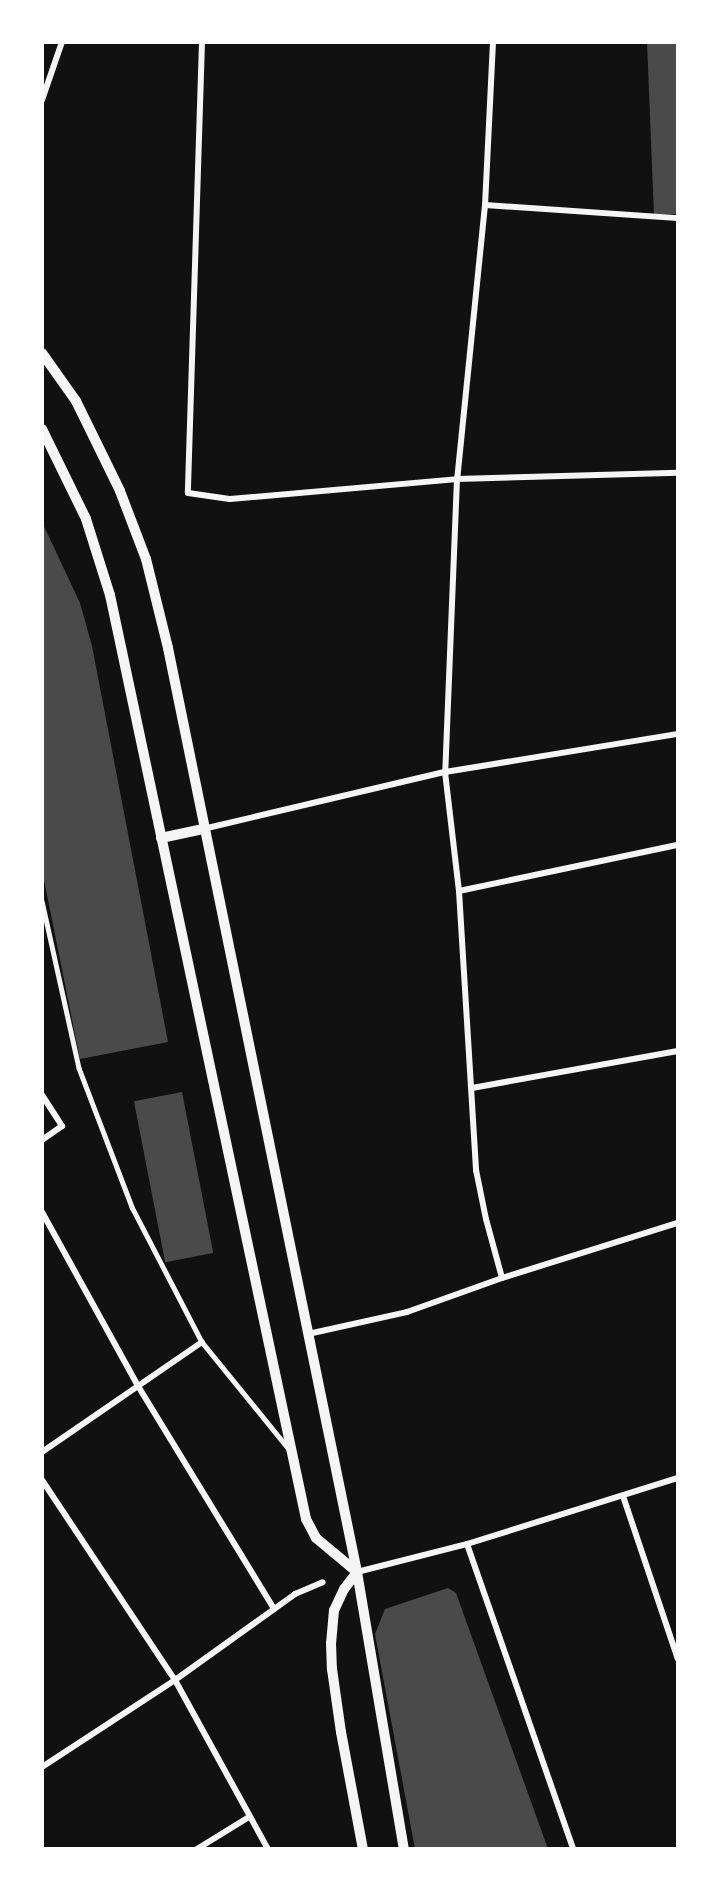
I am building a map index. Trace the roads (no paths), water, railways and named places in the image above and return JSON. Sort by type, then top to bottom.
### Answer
[{"type":"street","points":[[42,100],[62,42]]},
{"type":"street","points":[[202,42],[188,493],[230,499],[457,479],[678,472]]},
{"type":"street","points":[[493,42],[485,205],[457,479],[445,772],[459,891],[476,1170],[501,1278]]},
{"type":"street","points":[[485,205],[678,218]]},
{"type":"street","points":[[42,353],[76,401],[120,491],[140,540],[168,648],[203,829],[357,1572],[404,1849]]},
{"type":"street","points":[[42,429],[72,485],[98,553],[121,644],[306,1520],[316,1538],[357,1572]]},
{"type":"street","points":[[161,838],[445,772],[678,734]]},
{"type":"street","points":[[459,891],[678,845]]},
{"type":"street","points":[[472,1088],[678,1051]]},
{"type":"street","points":[[42,1095],[62,1126],[42,1140]]},
{"type":"street","points":[[42,1212],[138,1386],[274,1609]]},
{"type":"street","points":[[308,1334],[407,1312],[501,1278],[678,1223]]},
{"type":"street","points":[[42,1452],[202,1342]]},
{"type":"street","points":[[363,1849],[341,1732],[332,1669],[331,1643],[334,1611],[344,1589],[357,1572],[467,1544],[678,1478]]},
{"type":"street","points":[[42,1480],[175,1680],[268,1849]]},
{"type":"street","points":[[623,1496],[678,1659]]},
{"type":"street","points":[[467,1544],[573,1849]]},
{"type":"street","points":[[42,1767],[175,1680],[295,1594],[323,1582]]},
{"type":"street","points":[[197,1849],[249,1817]]},
{"type":"lane","points":[[42,901],[79,1068],[108,1150],[132,1207],[202,1342],[290,1450]]}]
